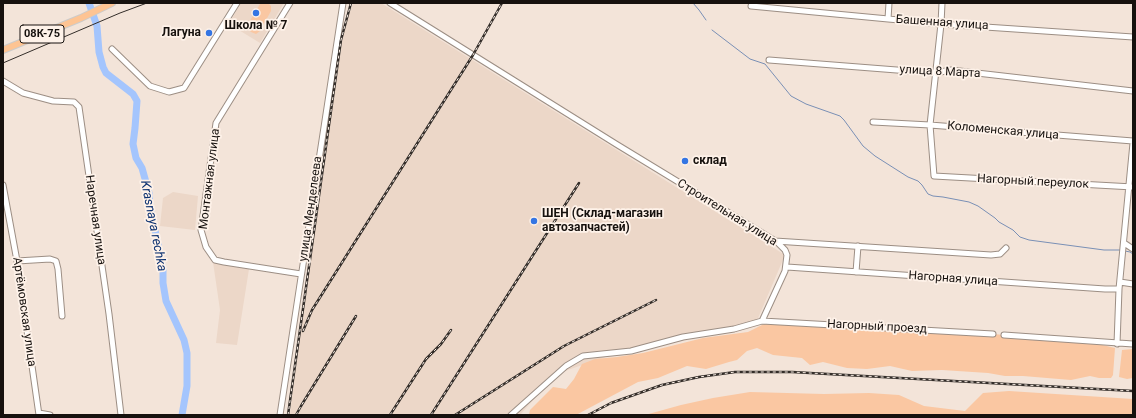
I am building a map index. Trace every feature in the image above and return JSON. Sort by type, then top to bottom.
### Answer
[{"type":"main road","name":"08К-75","points":[[3,50],[81,18],[112,3]]},
{"type":"street","points":[[112,49],[150,86],[169,92],[184,88],[237,3]]},
{"type":"street","name":"Монтажная улица","points":[[290,3],[216,123],[201,230],[206,247],[215,260],[301,274]]},
{"type":"street","name":"улица Менделеева","points":[[280,415],[343,3]]},
{"type":"street","name":"Строительная улица","points":[[390,3],[620,147],[774,240],[785,250],[787,255],[787,267]]},
{"type":"street","name":"Башенная улица","points":[[761,3],[757,6],[751,6],[941,24],[1133,36]]},
{"type":"street","points":[[888,19],[889,3]]},
{"type":"street","points":[[930,125],[942,3]]},
{"type":"street","name":"улица 8 Марта","points":[[770,60],[936,73],[951,70],[1133,91]]},
{"type":"street","name":"Наречная улица","points":[[3,81],[23,93],[53,101],[74,102],[79,107],[109,314],[121,415]]},
{"type":"street","name":"Коломенская улица","points":[[873,122],[930,125],[1133,142]]},
{"type":"street","name":"Нагорный переулок","points":[[930,125],[934,176],[1131,187]]},
{"type":"street","points":[[1117,344],[1119,289],[1131,187],[1133,142]]},
{"type":"street","name":"Артёмовская улица","points":[[3,185],[4,202],[17,261],[39,414]]},
{"type":"street","points":[[774,240],[991,255],[1000,254],[1006,248]]},
{"type":"street","points":[[1124,243],[1133,249]]},
{"type":"street","points":[[856,272],[858,246]]},
{"type":"street","points":[[17,261],[50,259],[56,261],[62,316]]},
{"type":"street","points":[[511,415],[566,366],[583,356],[631,351],[683,337],[740,327],[762,321],[787,267]]},
{"type":"street","name":"Нагорная улица","points":[[787,267],[1119,289]]},
{"type":"street","points":[[1120,282],[1133,284]]},
{"type":"street","name":"Нагорный проезд","points":[[762,321],[993,334]]},
{"type":"street","points":[[1004,335],[1133,344]]},
{"type":"street","points":[[39,414],[50,415]]},
{"type":"shaded area","name":"Школа № 7","points":[[241,3],[284,3],[260,43],[229,24]]},
{"type":"shaded area","points":[[262,3],[268,3],[271,6],[271,11],[260,31],[256,34],[248,29],[248,24]]},
{"type":"shaded area","points":[[353,3],[381,3],[785,255],[756,323],[638,346],[556,374],[520,415],[290,415],[301,313],[344,29]]},
{"type":"shaded area","points":[[173,192],[198,196],[195,230],[160,226],[163,198]]},
{"type":"shaded area","points":[[213,262],[249,269],[237,345],[216,343],[220,310]]},
{"type":"shaded area","points":[[764,324],[993,334],[1094,343],[1115,348],[1113,375],[1111,378],[1090,376],[1071,380],[942,370],[912,371],[890,366],[867,369],[847,368],[823,362],[810,365],[802,358],[773,355],[757,348],[747,351],[737,360],[706,369],[687,366],[658,378],[638,382],[576,415],[529,415],[530,410],[553,387],[566,389],[574,379],[582,364],[595,359],[643,353],[703,338],[748,332]]},
{"type":"shaded area","points":[[1133,349],[1133,378],[1127,379],[1119,377],[1122,350]]},
{"type":"shaded area","points":[[1009,391],[1133,399],[1133,415],[645,415],[681,405],[750,392],[824,394],[869,393],[899,395],[924,406],[965,411],[983,393]]},
{"type":"waterway","name":"Krasnaya rechka","points":[[89,3],[97,26],[99,52],[103,67],[106,73],[133,94],[137,101],[133,144],[136,158],[142,168],[149,193],[150,206],[163,269],[163,283],[166,301],[184,340],[187,353],[187,386],[182,415]]},
{"type":"waterway","points":[[693,3],[706,20]]},
{"type":"waterway","points":[[712,30],[750,59],[765,64],[791,96],[806,104],[840,116],[863,146],[875,156],[908,177],[918,181],[928,194],[969,202],[978,206],[999,222],[1013,230],[1020,237],[1029,240],[1104,250],[1122,250]]},
{"type":"waterway","points":[[1125,251],[1133,254]]},
{"type":"tram line","points":[[3,63],[147,3]]},
{"type":"railway","points":[[288,415],[341,40],[351,3]]},
{"type":"railway","points":[[303,331],[312,310],[473,55],[502,3]]},
{"type":"railway","points":[[431,415],[579,183]]},
{"type":"railway","points":[[455,415],[564,346],[656,300]]},
{"type":"railway","points":[[296,415],[356,316]]},
{"type":"railway","points":[[390,415],[426,359],[441,344],[451,330]]},
{"type":"railway","points":[[588,415],[611,403],[662,385],[699,377],[735,372],[792,372],[1133,391]]},
{"type":"place","name":"Школа № 7","points":[[256,13]]},
{"type":"place","name":"Лагуна","points":[[209,33]]},
{"type":"place","name":"склад","points":[[685,161]]},
{"type":"place","name":"ШЕН (Склад-магазин автозапчастей)","points":[[534,221]]}]
